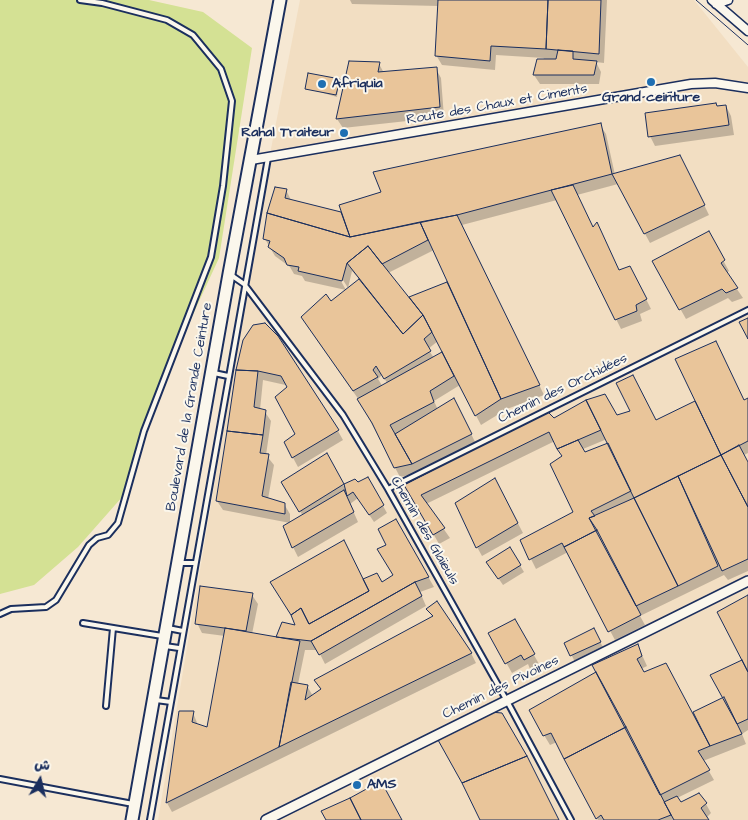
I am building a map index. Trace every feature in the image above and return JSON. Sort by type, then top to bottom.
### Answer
[{"type":"main road","name":"Boulevard de la Grande Ceinture","points":[[132,820],[211,373],[280,0]]},
{"type":"street","points":[[714,2],[728,0]]},
{"type":"street","points":[[714,2],[748,31]]},
{"type":"street","name":"Route des Chaux et Ciments","points":[[251,160],[691,84],[715,82],[748,88]]},
{"type":"street","name":"Chemin des Pivoines","points":[[266,820],[748,581]]},
{"type":"lane","points":[[0,614],[11,608],[46,607],[56,600],[89,545],[97,538],[108,535],[118,523],[144,431],[211,257],[223,186],[232,101],[221,69],[193,35],[167,20],[102,2],[80,0]]},
{"type":"lane","points":[[150,820],[182,631],[268,158]]},
{"type":"lane","name":"Chemin des Glaïeuls","points":[[229,274],[244,284],[344,415],[388,489],[507,701],[571,820]]},
{"type":"lane","name":"Chemin des Orchidées","points":[[388,489],[748,310]]},
{"type":"lane","points":[[211,373],[228,376]]},
{"type":"lane","points":[[178,563],[195,562]]},
{"type":"lane","points":[[83,623],[164,637],[179,648]]},
{"type":"lane","points":[[106,706],[113,628]]},
{"type":"lane","points":[[164,637],[182,631]]},
{"type":"lane","points":[[153,700],[171,702]]},
{"type":"lane","points":[[0,779],[135,804]]},
{"type":"shaded area","points":[[300,0],[694,0],[748,67],[748,820],[158,820],[269,159]]},
{"type":"green space","points":[[0,0],[149,0],[203,12],[252,48],[219,258],[154,399],[123,496],[78,547],[34,585],[0,594]]},
{"type":"building","points":[[438,0],[548,0],[546,49],[491,46],[490,61],[435,56]]},
{"type":"building","points":[[548,0],[601,0],[599,54],[546,49]]},
{"type":"building","points":[[558,50],[573,51],[573,59],[597,61],[594,75],[533,75],[537,59],[556,59]]},
{"type":"building","points":[[349,61],[380,62],[378,72],[437,67],[440,107],[336,119]]},
{"type":"building","name":"Afriquia","points":[[308,73],[340,79],[336,95],[305,89]]},
{"type":"building","points":[[716,103],[717,106],[726,105],[729,125],[648,137],[645,113]]},
{"type":"building","points":[[601,123],[612,174],[457,215],[350,237],[339,205],[381,192],[373,172]]},
{"type":"building","points":[[680,155],[705,205],[644,234],[612,174]]},
{"type":"building","points":[[573,185],[593,227],[597,222],[619,270],[630,266],[647,299],[636,305],[637,311],[615,320],[551,190]]},
{"type":"building","points":[[275,187],[287,189],[285,198],[341,212],[350,237],[267,213]]},
{"type":"building","points":[[267,213],[350,237],[420,222],[428,240],[382,264],[368,246],[347,263],[342,281],[298,271],[299,267],[287,265],[284,258],[268,247],[270,241],[263,239]]},
{"type":"building","points":[[457,215],[540,385],[501,399],[420,222]]},
{"type":"building","points":[[709,231],[725,260],[721,263],[738,288],[726,293],[722,289],[679,310],[652,261]]},
{"type":"building","points":[[368,246],[423,315],[403,334],[347,263]]},
{"type":"building","points":[[359,279],[403,334],[423,315],[432,332],[424,339],[431,351],[384,379],[376,366],[373,370],[378,377],[353,391],[301,317],[326,294],[331,301]]},
{"type":"building","points":[[447,282],[501,399],[475,416],[423,315],[409,297]]},
{"type":"building","points":[[748,318],[748,339],[739,322]]},
{"type":"building","points":[[265,323],[278,336],[339,430],[292,458],[284,442],[295,434],[275,397],[287,387],[281,376],[258,371],[236,370],[243,340],[253,325]]},
{"type":"building","points":[[716,341],[744,400],[748,398],[748,441],[721,455],[675,359]]},
{"type":"building","points":[[442,352],[454,376],[430,391],[434,402],[390,425],[412,464],[394,468],[372,423],[357,399]]},
{"type":"building","points":[[236,370],[258,371],[254,407],[266,410],[263,435],[227,431]]},
{"type":"building","points":[[633,375],[656,420],[695,401],[721,455],[634,498],[586,400],[605,394],[617,415],[630,411],[616,383]]},
{"type":"building","points":[[454,398],[472,434],[412,464],[395,434]]},
{"type":"building","points":[[586,400],[601,430],[557,449],[549,432],[421,495],[445,528],[433,535],[404,485],[547,411],[554,418]]},
{"type":"building","points":[[227,431],[263,435],[260,453],[269,454],[262,496],[285,503],[285,514],[216,501]]},
{"type":"building","points":[[578,440],[585,452],[608,443],[631,491],[591,511],[595,516],[589,518],[597,530],[564,547],[562,543],[529,560],[520,540],[573,512],[550,464],[562,456],[557,449]]},
{"type":"building","points":[[739,445],[748,462],[748,507],[721,455]]},
{"type":"building","points":[[327,453],[344,484],[299,512],[281,482]]},
{"type":"building","points":[[721,455],[748,507],[748,559],[722,571],[678,476]]},
{"type":"building","points":[[678,476],[718,566],[678,586],[634,498]]},
{"type":"building","points":[[368,477],[384,505],[369,515],[353,492],[347,496],[344,484],[355,479],[358,482]]},
{"type":"building","points":[[495,478],[518,523],[476,548],[455,503]]},
{"type":"building","points":[[344,490],[354,512],[292,548],[283,526]]},
{"type":"building","points":[[634,498],[678,586],[636,606],[589,518]]},
{"type":"building","points":[[396,519],[429,577],[415,582],[311,641],[276,637],[282,622],[295,625],[291,615],[301,608],[309,624],[369,591],[363,579],[377,573],[382,582],[393,575],[377,549],[386,545],[378,529]]},
{"type":"building","points":[[597,530],[641,615],[608,632],[564,547]]},
{"type":"building","points":[[344,540],[369,591],[309,624],[301,608],[291,615],[270,582]]},
{"type":"building","points":[[510,547],[521,565],[498,579],[486,562]]},
{"type":"building","points":[[415,582],[422,596],[319,655],[311,641]]},
{"type":"building","points":[[200,586],[253,593],[246,631],[195,624]]},
{"type":"building","points":[[748,595],[748,672],[717,612]]},
{"type":"building","points":[[437,601],[472,653],[279,747],[291,682],[308,685],[305,700],[321,689],[314,680],[433,616],[426,609]]},
{"type":"building","points":[[515,619],[535,654],[524,660],[521,655],[505,664],[488,633]]},
{"type":"building","points":[[225,628],[300,641],[279,747],[166,803],[179,711],[194,711],[192,722],[207,727]]},
{"type":"building","points":[[594,628],[601,642],[570,656],[564,643]]},
{"type":"building","points":[[638,644],[642,656],[637,659],[644,672],[666,663],[710,746],[698,751],[710,770],[660,795],[592,665]]},
{"type":"building","points":[[742,660],[748,672],[748,719],[737,724],[710,675]]},
{"type":"building","points":[[596,672],[626,727],[564,759],[551,733],[543,736],[529,710]]},
{"type":"building","points":[[724,697],[742,734],[710,746],[693,712]]},
{"type":"building","points":[[490,712],[502,713],[527,756],[462,783],[438,740]]},
{"type":"building","points":[[626,727],[671,815],[658,820],[604,820],[601,815],[596,819],[564,759]]},
{"type":"building","points":[[527,756],[559,820],[480,820],[462,783]]},
{"type":"building","points":[[381,781],[402,820],[361,820],[350,798]]},
{"type":"building","points":[[699,793],[707,803],[701,808],[709,820],[674,820],[664,802],[677,796],[681,802]]},
{"type":"building","points":[[350,798],[361,820],[326,820],[321,811]]},
{"type":"tram line","points":[[696,0],[748,45]]},
{"type":"place","name":"Grand ceinture","points":[[651,82]]},
{"type":"place","name":"Afriquia","points":[[322,84]]},
{"type":"place","name":"Rahal Traiteur","points":[[344,133]]},
{"type":"place","name":"AMS","points":[[357,785]]}]
